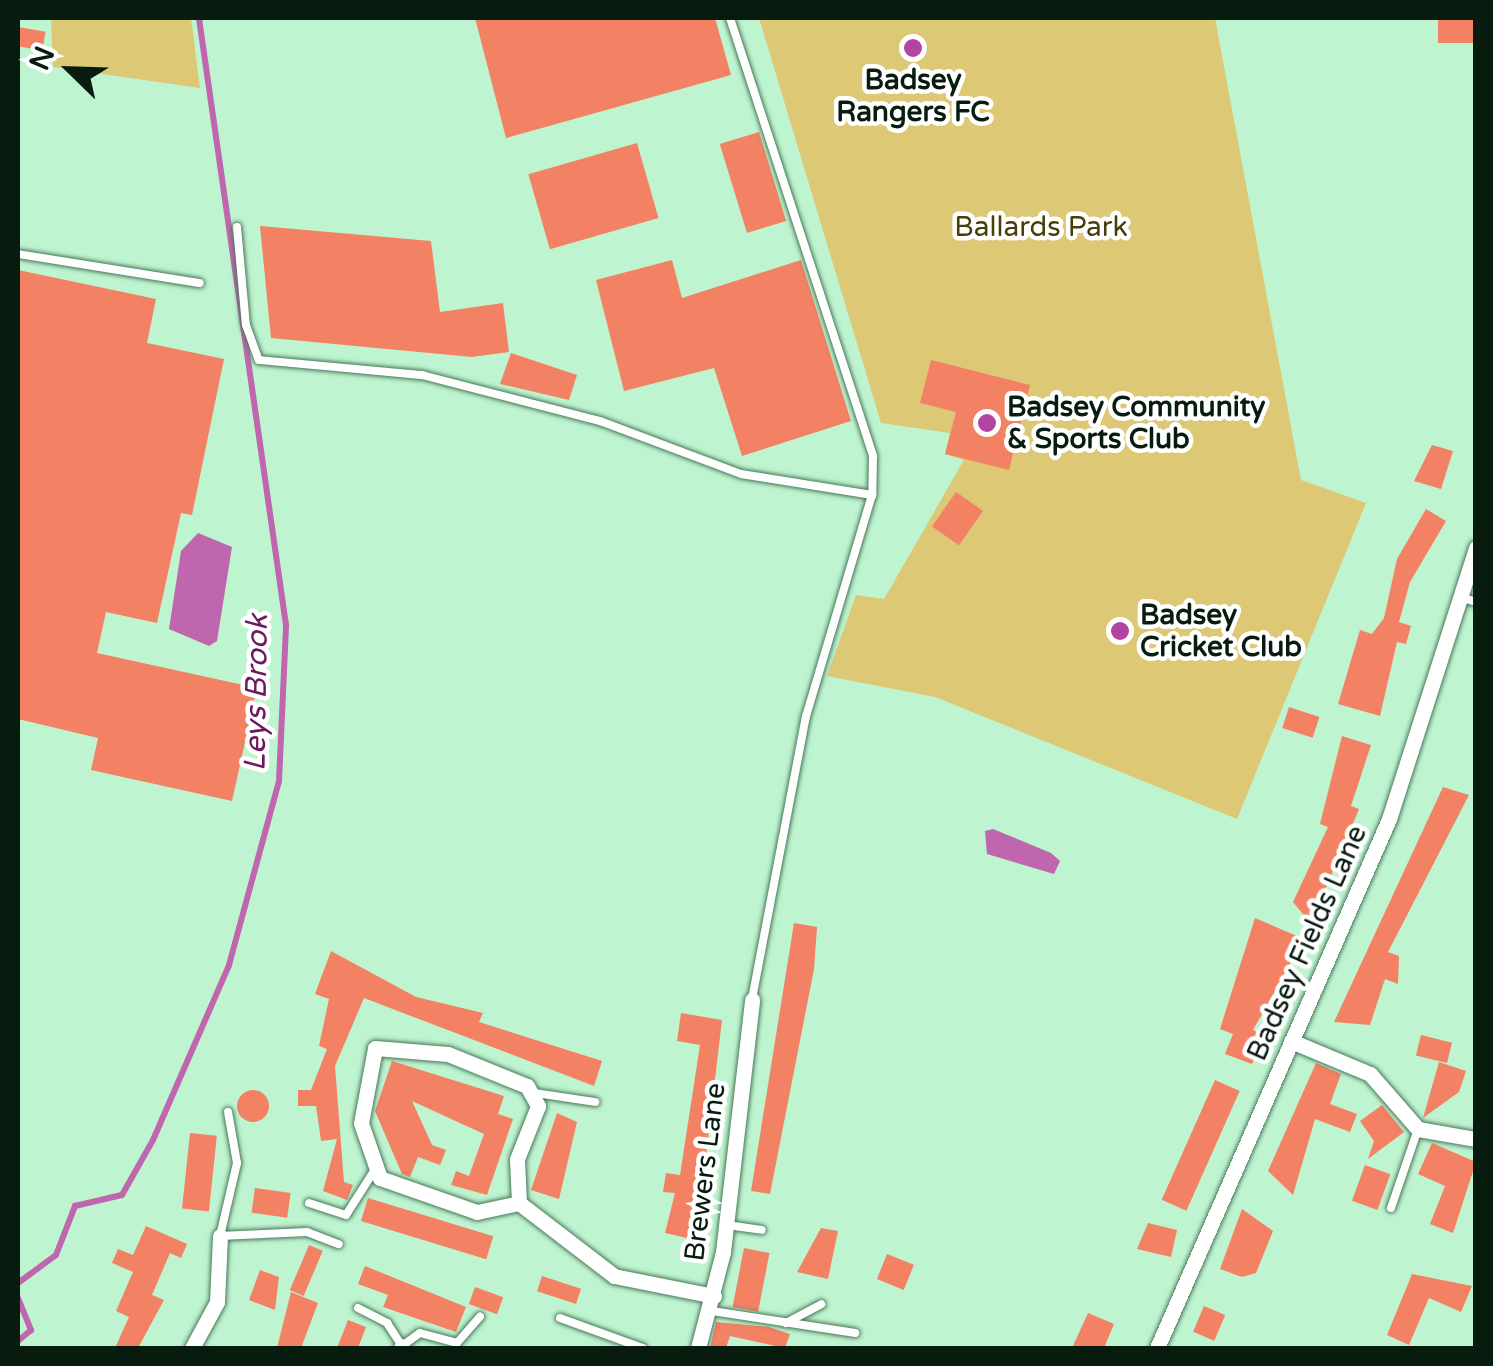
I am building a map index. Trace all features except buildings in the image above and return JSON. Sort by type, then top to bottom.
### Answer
[{"type":"street","name":"Badsey Fields Lane","points":[[1157,1348],[1389,818],[1468,599],[1476,548]]},
{"type":"street","name":"Brewers Lane","points":[[698,1348],[713,1303],[727,1225],[752,1000]]},
{"type":"street","points":[[1291,1041],[1370,1074],[1418,1129],[1476,1140]]},
{"type":"street","points":[[519,1203],[517,1159],[537,1113],[535,1093],[448,1054],[381,1044],[369,1056],[362,1108],[374,1171],[450,1206],[519,1203],[614,1276],[713,1303]]},
{"type":"street","points":[[192,1348],[217,1302],[220,1236]]},
{"type":"lane","points":[[730,18],[873,456],[872,495],[806,716],[752,1000]]},
{"type":"lane","points":[[237,227],[246,324],[259,360],[422,375],[600,421],[742,474],[872,495]]},
{"type":"lane","points":[[18,254],[200,283]]},
{"type":"lane","points":[[535,1093],[595,1102]]},
{"type":"lane","points":[[228,1112],[236,1162],[220,1236],[307,1232],[339,1244]]},
{"type":"lane","points":[[1390,1208],[1418,1129]]},
{"type":"lane","points":[[309,1203],[346,1215],[374,1171]]},
{"type":"lane","points":[[727,1225],[762,1230]]},
{"type":"lane","points":[[713,1303],[786,1323],[855,1333]]},
{"type":"lane","points":[[786,1323],[821,1304]]},
{"type":"lane","points":[[358,1308],[387,1323],[402,1347],[420,1333],[457,1343],[480,1317]]},
{"type":"lane","points":[[560,1318],[643,1348]]},
{"type":"green space","points":[[51,18],[191,18],[200,88],[53,67]]},
{"type":"green space","name":"Ballards Park","points":[[759,18],[1215,18],[1301,480],[1366,503],[1237,819],[935,697],[827,676],[856,595],[884,599],[964,460],[945,454],[950,433],[881,423]]},
{"type":"shaded area","points":[[198,533],[232,547],[217,641],[209,646],[169,629],[181,551]]},
{"type":"shaded area","points":[[993,829],[1051,853],[1060,861],[1054,874],[987,854],[985,831]]},
{"type":"waterway","name":"Leys Brook","points":[[18,1283],[56,1255],[75,1206],[122,1195],[153,1140],[229,965],[279,781],[286,625],[199,18]]},
{"type":"waterway","name":"Leys Brook","points":[[18,1298],[31,1330],[18,1341]]},
{"type":"place","name":"Badsey Rangers FC","points":[[913,48]]},
{"type":"place","name":"Badsey Community & Sports Club","points":[[987,423]]},
{"type":"place","name":"Badsey Cricket Club","points":[[1120,631]]}]
